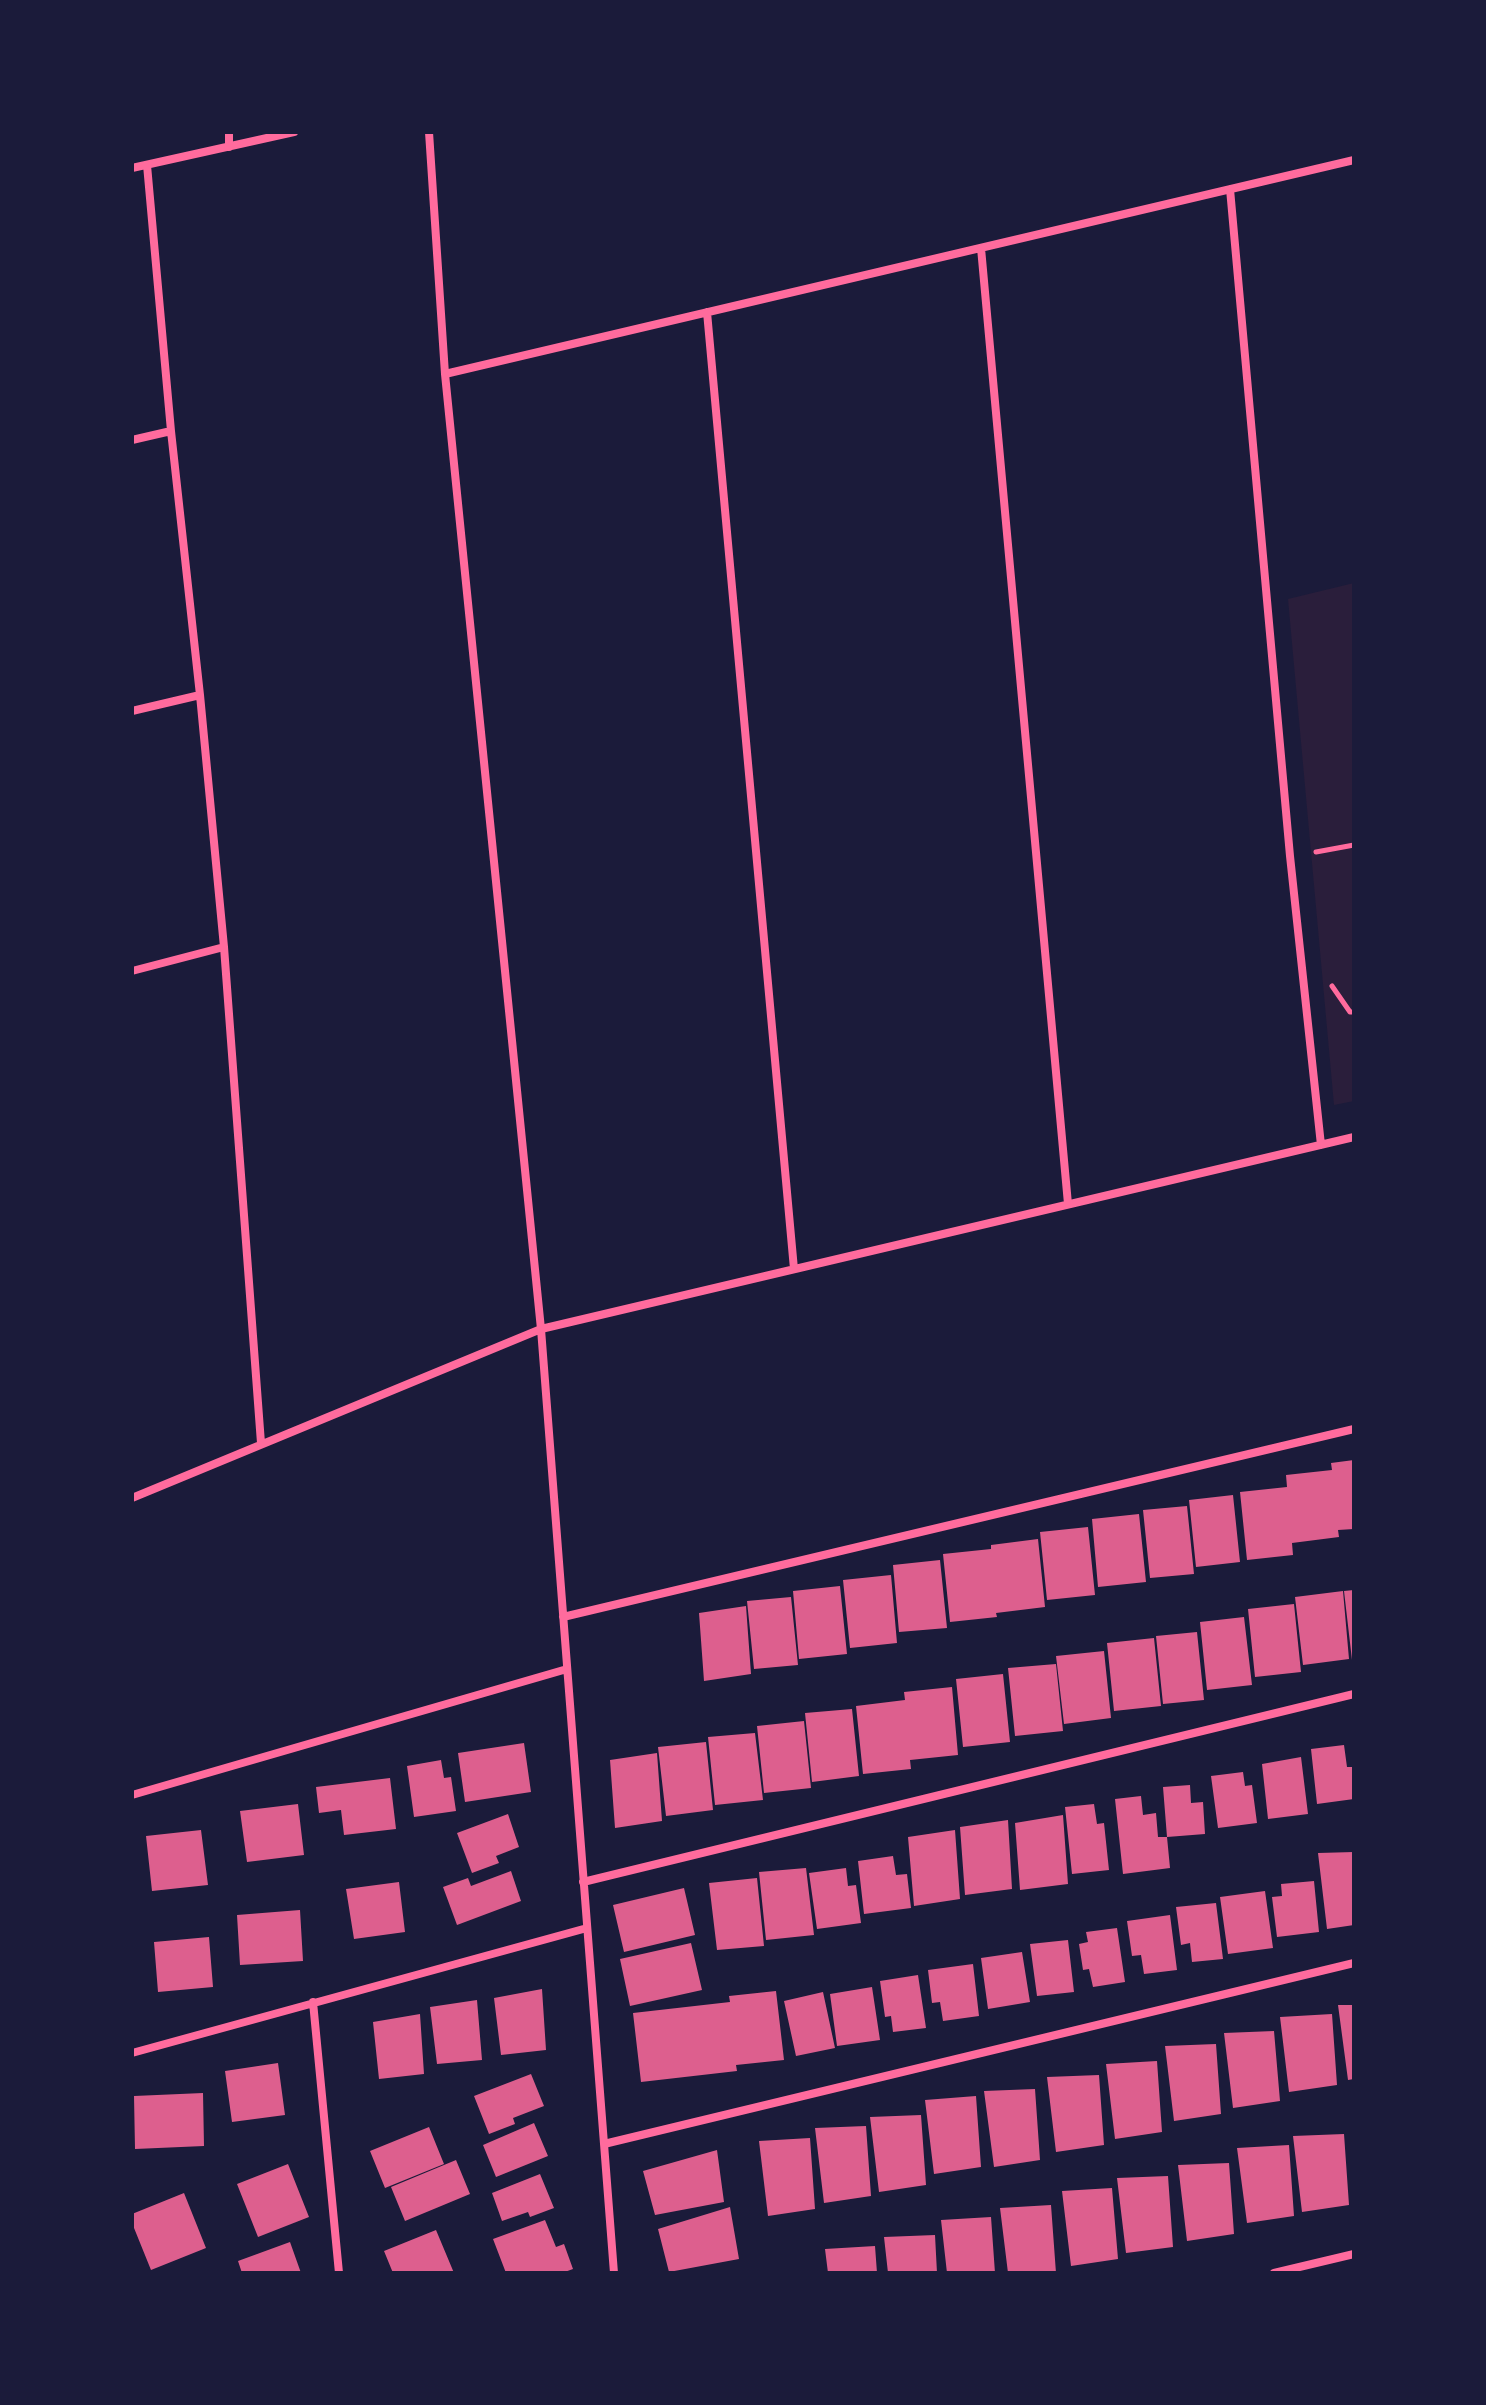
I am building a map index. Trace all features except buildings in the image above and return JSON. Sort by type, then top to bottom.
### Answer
[{"type":"street","points":[[229,132],[229,147]]},
{"type":"street","points":[[132,168],[294,132]]},
{"type":"street","points":[[429,132],[445,374],[541,1329],[614,2273]]},
{"type":"street","points":[[445,374],[1354,160]]},
{"type":"street","points":[[147,165],[224,947],[261,1443]]},
{"type":"street","points":[[1230,189],[1290,856],[1321,1145]]},
{"type":"street","points":[[981,248],[1068,1204]]},
{"type":"street","points":[[707,312],[794,1269]]},
{"type":"street","points":[[132,440],[171,431]]},
{"type":"street","points":[[132,711],[200,695]]},
{"type":"street","points":[[132,971],[224,947]]},
{"type":"street","points":[[132,1498],[541,1329],[1354,1137]]},
{"type":"street","points":[[563,1617],[1354,1429]]},
{"type":"street","points":[[132,1795],[567,1669]]},
{"type":"street","points":[[583,1882],[1354,1694]]},
{"type":"street","points":[[132,2053],[587,1928]]},
{"type":"street","points":[[604,2144],[1354,1963]]},
{"type":"street","points":[[313,2002],[339,2273]]},
{"type":"street","points":[[1274,2273],[1354,2254]]},
{"type":"path","points":[[1290,856],[1354,845]]},
{"type":"shaded area","points":[[1354,583],[1354,1101],[1334,1105],[1288,599]]}]
